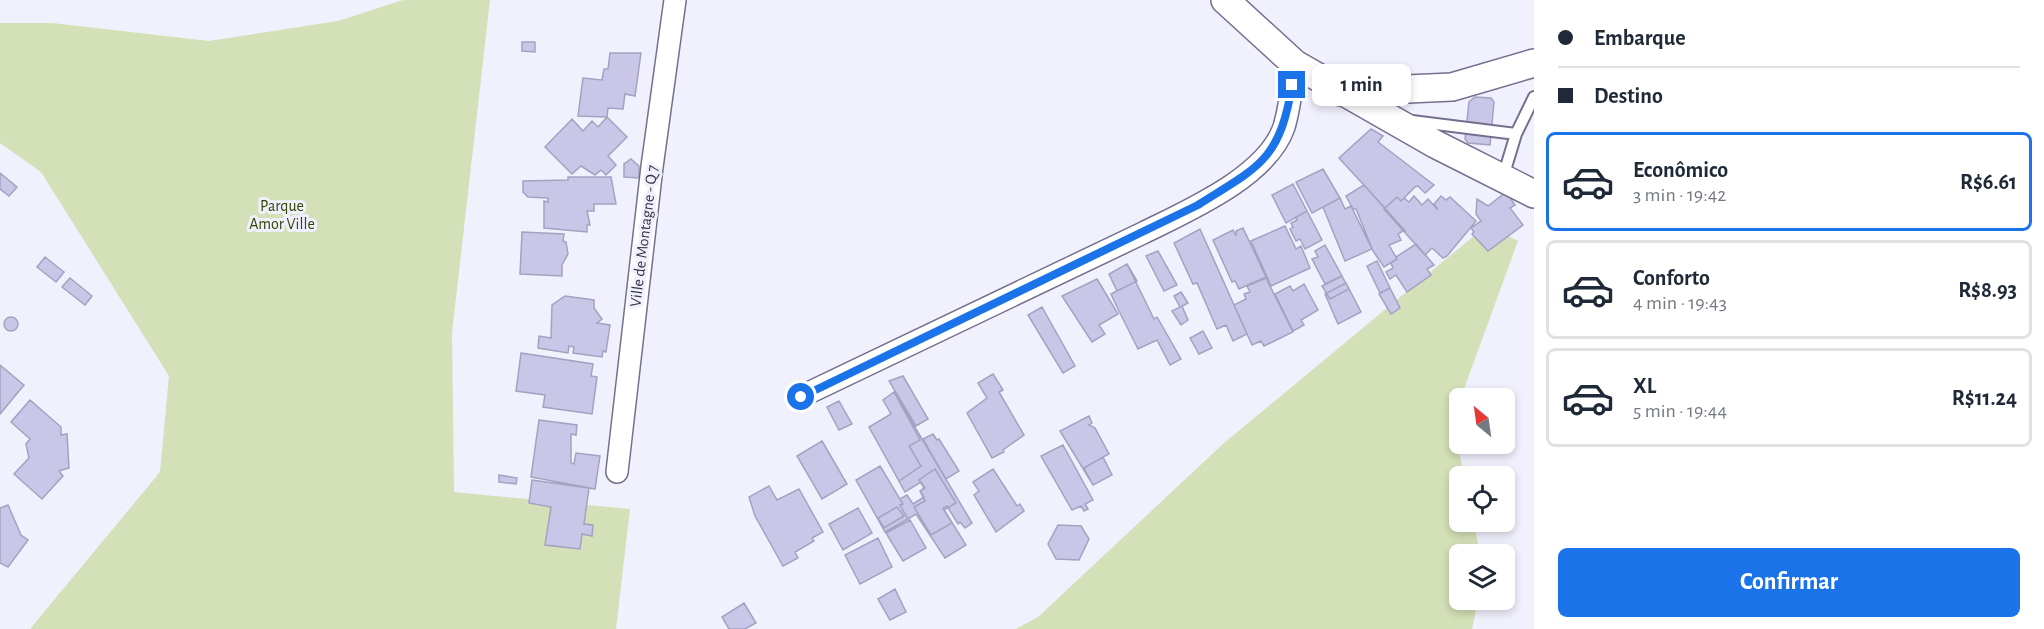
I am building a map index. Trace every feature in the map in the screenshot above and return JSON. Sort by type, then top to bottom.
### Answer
[{"type":"street","name":"Ville de Montagne - Q 7","points":[[617,472],[652,167],[675,0]]},
{"type":"street","points":[[1226,0],[1295,64],[1340,92],[1502,180],[1534,194]]},
{"type":"street","points":[[1340,92],[1452,87],[1534,63]]},
{"type":"street","points":[[801,397],[1143,233],[1198,205],[1254,169],[1271,152],[1283,129],[1295,64]]},
{"type":"lane","points":[[1502,180],[1516,134],[1534,97]]},
{"type":"lane","points":[[1388,118],[1516,134]]},
{"type":"green space","name":"Parque Amor Ville","points":[[403,0],[490,0],[452,333],[454,492],[630,509],[616,629],[30,629],[160,472],[169,376],[41,172],[0,143],[0,23],[52,23],[209,41],[338,21]]},
{"type":"green space","points":[[1493,228],[1518,241],[1464,388],[1449,388],[1449,454],[1460,454],[1462,466],[1449,466],[1449,532],[1476,532],[1478,544],[1449,544],[1449,610],[1476,610],[1472,629],[1016,629],[1038,617],[1224,443],[1475,235]]},
{"type":"building","points":[[522,42],[535,42],[535,52],[522,51]]},
{"type":"building","points":[[610,53],[641,53],[635,96],[625,94],[623,109],[608,108],[607,117],[578,116],[583,78],[602,80],[604,69],[608,69]]},
{"type":"building","points":[[1475,97],[1491,98],[1494,102],[1490,145],[1468,143],[1465,139],[1469,102]]},
{"type":"building","points":[[607,117],[627,137],[608,156],[616,165],[606,175],[601,170],[595,175],[581,166],[572,174],[545,147],[572,119],[583,131],[592,121],[598,127]]},
{"type":"building","points":[[1371,129],[1383,136],[1378,142],[1434,185],[1425,193],[1418,186],[1415,187],[1401,201],[1397,197],[1385,208],[1339,158]]},
{"type":"building","points":[[631,159],[639,166],[639,178],[624,177],[624,164]]},
{"type":"building","points":[[1323,169],[1340,198],[1312,213],[1296,182]]},
{"type":"building","points":[[0,173],[17,187],[9,196],[0,189]]},
{"type":"building","points":[[568,177],[611,177],[616,204],[594,204],[594,211],[587,211],[590,225],[587,225],[587,232],[544,228],[544,201],[548,202],[548,198],[528,197],[523,192],[523,181],[568,180]]},
{"type":"building","points":[[1293,184],[1307,211],[1286,223],[1272,195]]},
{"type":"building","points":[[1364,185],[1406,232],[1401,227],[1403,231],[1398,234],[1401,240],[1389,245],[1397,259],[1384,267],[1373,251],[1356,209],[1353,209],[1346,196]]},
{"type":"building","points":[[1506,192],[1515,205],[1510,208],[1523,225],[1488,251],[1472,234],[1474,232],[1471,228],[1481,221],[1476,214],[1477,199],[1488,206]]},
{"type":"building","points":[[1414,196],[1422,205],[1428,199],[1438,210],[1434,204],[1441,196],[1446,200],[1450,197],[1476,221],[1447,256],[1443,258],[1432,248],[1425,255],[1384,209],[1397,197],[1401,201],[1404,198],[1409,202]]},
{"type":"building","points":[[1340,198],[1345,209],[1351,206],[1372,249],[1345,261],[1323,207]]},
{"type":"building","points":[[1307,211],[1322,240],[1305,249],[1300,239],[1296,241],[1290,229],[1293,227],[1291,223],[1297,220],[1296,217]]},
{"type":"building","points":[[1285,226],[1296,249],[1301,246],[1310,268],[1271,286],[1251,241]]},
{"type":"building","points":[[1243,228],[1266,277],[1239,289],[1235,281],[1232,282],[1213,240],[1233,230],[1236,236],[1236,231]]},
{"type":"building","points":[[1200,229],[1247,334],[1233,341],[1226,325],[1217,329],[1197,283],[1193,284],[1174,243]]},
{"type":"building","points":[[522,232],[564,234],[563,241],[566,242],[568,254],[562,265],[562,276],[520,274]]},
{"type":"building","points":[[1416,244],[1434,265],[1427,269],[1431,275],[1407,292],[1396,275],[1390,279],[1386,272],[1393,268],[1391,263],[1397,259],[1396,257]]},
{"type":"building","points":[[1325,245],[1342,276],[1325,284],[1312,259],[1318,257],[1315,251]]},
{"type":"building","points":[[1158,251],[1177,285],[1164,291],[1146,256]]},
{"type":"building","points":[[45,257],[64,272],[56,282],[37,267]]},
{"type":"building","points":[[1377,261],[1390,288],[1380,293],[1367,266]]},
{"type":"building","points":[[1127,264],[1154,319],[1157,317],[1181,359],[1170,365],[1157,340],[1138,349],[1111,294],[1117,291],[1109,274]]},
{"type":"building","points":[[1127,264],[1137,281],[1117,291],[1109,274]]},
{"type":"building","points":[[1342,276],[1349,289],[1330,299],[1322,286]]},
{"type":"building","points":[[70,278],[92,296],[85,305],[62,287]]},
{"type":"building","points":[[1266,278],[1293,332],[1264,346],[1261,341],[1252,345],[1234,305],[1246,299],[1244,294],[1250,292],[1247,286]]},
{"type":"building","points":[[1097,279],[1118,314],[1099,325],[1105,334],[1092,342],[1062,296]]},
{"type":"building","points":[[1346,283],[1361,312],[1338,324],[1325,294]]},
{"type":"building","points":[[1304,284],[1318,310],[1301,320],[1304,325],[1293,331],[1275,294],[1290,286],[1293,291]]},
{"type":"building","points":[[1390,288],[1400,308],[1391,314],[1379,294]]},
{"type":"building","points":[[1181,292],[1188,303],[1182,306],[1188,320],[1181,325],[1172,311],[1180,307],[1174,296]]},
{"type":"building","points":[[565,296],[594,300],[594,308],[602,319],[597,323],[610,325],[606,352],[603,351],[602,357],[573,353],[574,347],[569,346],[568,353],[538,348],[539,336],[551,338],[552,305]]},
{"type":"building","points":[[1042,307],[1075,366],[1063,373],[1028,315]]},
{"type":"building","points":[[8,317],[14,317],[18,324],[14,331],[8,331],[4,327],[4,321]]},
{"type":"building","points":[[1203,331],[1212,348],[1199,354],[1190,338]]},
{"type":"building","points":[[521,353],[593,364],[591,376],[597,377],[592,414],[543,407],[545,395],[516,391]]},
{"type":"building","points":[[0,365],[24,385],[0,414]]},
{"type":"building","points":[[993,374],[1003,390],[999,392],[1024,435],[1003,450],[1004,452],[992,458],[967,413],[987,398],[978,383]]},
{"type":"building","points":[[903,376],[928,419],[916,426],[889,381]]},
{"type":"building","points":[[894,392],[972,523],[965,528],[960,522],[958,524],[947,506],[943,508],[966,545],[945,558],[916,514],[908,519],[900,505],[903,504],[900,499],[907,495],[913,504],[924,497],[920,491],[925,488],[921,482],[905,492],[869,427],[891,414],[883,400]]},
{"type":"building","points":[[894,392],[920,440],[909,446],[921,466],[899,481],[869,427],[891,414],[883,400]]},
{"type":"building","points":[[30,400],[61,427],[61,435],[67,434],[69,468],[59,471],[63,476],[42,499],[14,474],[29,458],[26,444],[30,439],[11,422]]},
{"type":"building","points":[[839,401],[852,424],[839,430],[827,407]]},
{"type":"building","points":[[1089,416],[1092,423],[1089,425],[1095,428],[1109,454],[1103,457],[1112,475],[1093,485],[1060,431]]},
{"type":"building","points":[[539,420],[577,425],[576,435],[571,434],[571,463],[574,464],[576,453],[600,456],[595,489],[531,477]]},
{"type":"building","points":[[933,434],[937,440],[939,439],[959,471],[946,479],[923,439]]},
{"type":"building","points":[[822,441],[847,484],[822,499],[797,456]]},
{"type":"building","points":[[1063,445],[1093,500],[1085,504],[1088,509],[1084,511],[1081,506],[1072,510],[1041,456]]},
{"type":"building","points":[[1103,457],[1112,475],[1093,485],[1084,468]]},
{"type":"building","points":[[880,466],[903,504],[900,505],[908,519],[885,532],[856,480]]},
{"type":"building","points":[[935,469],[956,503],[944,510],[952,523],[931,535],[914,507],[925,501],[920,491],[924,488],[919,480]]},
{"type":"building","points":[[993,469],[1017,506],[1020,504],[1024,511],[996,532],[974,495],[979,491],[973,482]]},
{"type":"building","points":[[499,475],[517,478],[516,484],[499,482]]},
{"type":"building","points":[[532,480],[589,488],[584,524],[593,525],[592,536],[582,534],[580,549],[545,545],[551,507],[529,503]]},
{"type":"building","points":[[769,486],[777,500],[799,489],[823,532],[812,538],[814,541],[795,552],[798,558],[783,566],[755,516],[749,497]]},
{"type":"building","points":[[8,505],[21,535],[28,540],[8,567],[0,563],[0,508]]},
{"type":"building","points":[[897,507],[904,516],[884,528],[878,518]]},
{"type":"building","points":[[858,508],[872,533],[843,550],[829,524]]},
{"type":"building","points":[[910,520],[926,548],[903,561],[886,533]]},
{"type":"building","points":[[1058,525],[1081,526],[1089,539],[1079,560],[1056,559],[1048,544]]},
{"type":"building","points":[[878,538],[892,567],[860,584],[845,555]]},
{"type":"building","points":[[895,589],[906,612],[890,620],[878,599]]},
{"type":"building","points":[[744,603],[756,623],[745,629],[729,629],[722,617]]},
{"type":"route","points":[[801,397],[1198,205],[1254,169],[1271,152],[1283,129],[1292,85]]}]
